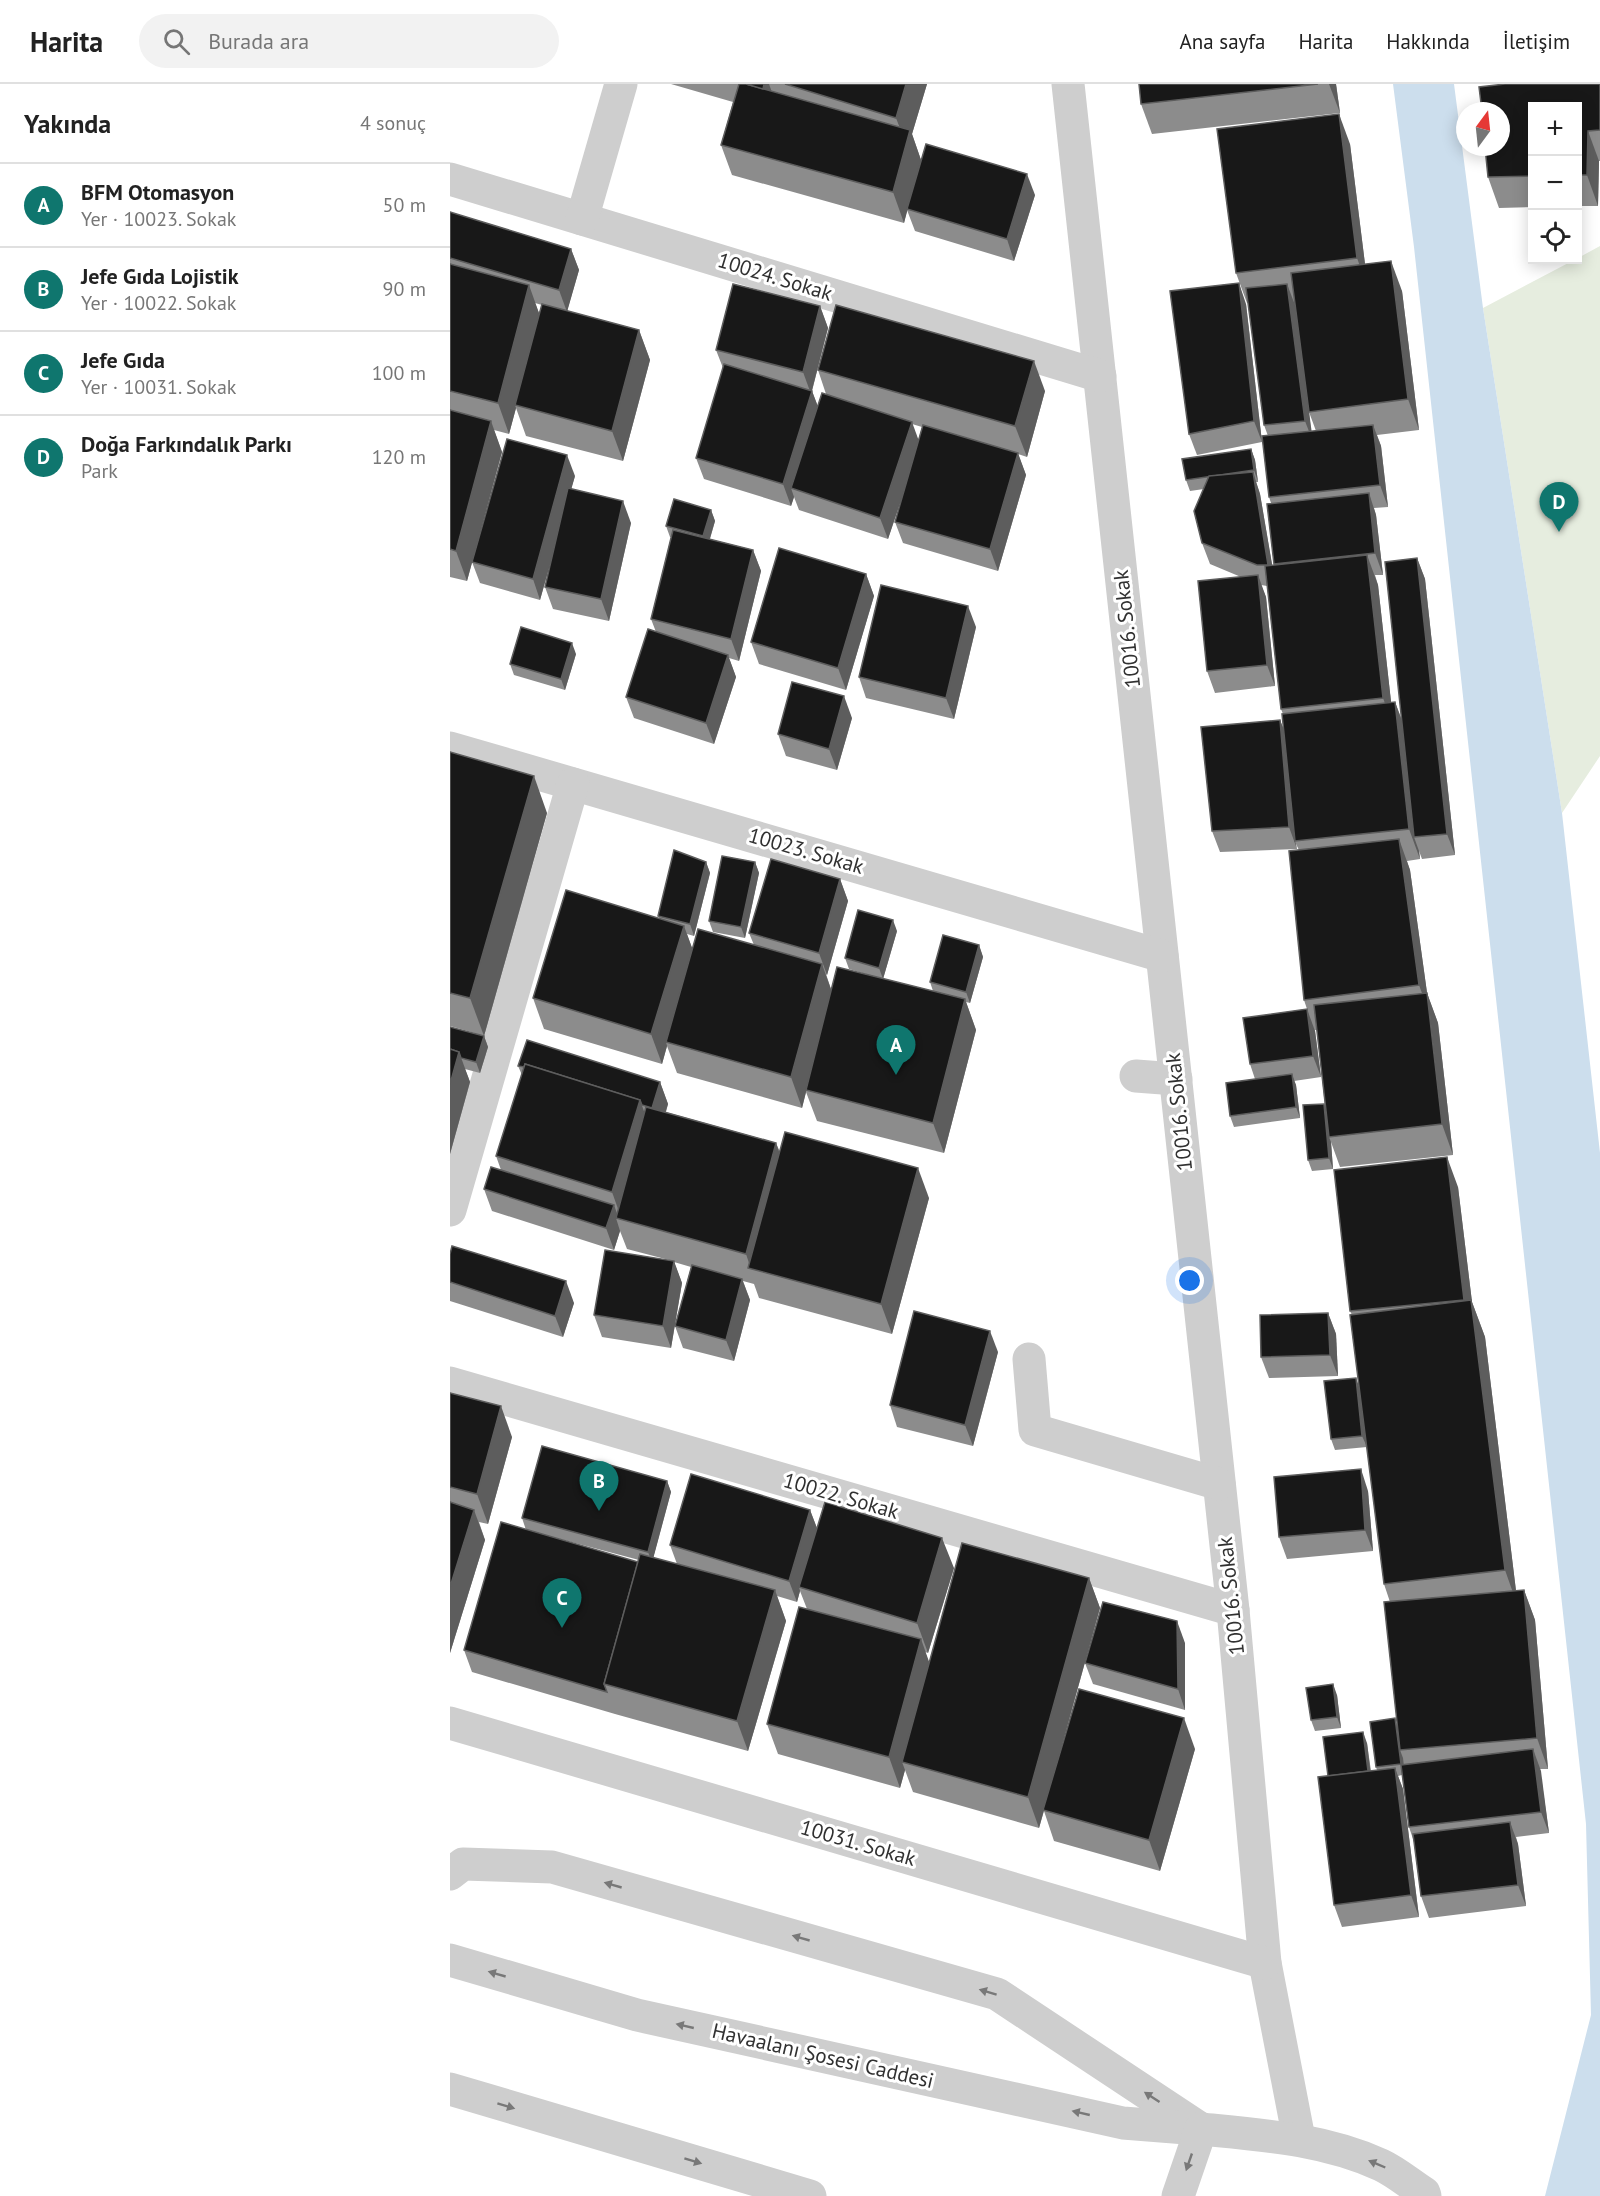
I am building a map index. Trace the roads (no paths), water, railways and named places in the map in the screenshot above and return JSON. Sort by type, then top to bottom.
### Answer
[{"type":"street","points":[[582,219],[621,84]]},
{"type":"street","name":"10016. Sokak","points":[[1068,84],[1233,1610],[1266,1963],[1299,2139]]},
{"type":"street","name":"10024. Sokak","points":[[450,179],[1100,376]]},
{"type":"street","name":"10023. Sokak","points":[[450,748],[1162,956]]},
{"type":"street","points":[[450,1210],[573,784]]},
{"type":"street","points":[[1136,1076],[1176,1079]]},
{"type":"street","points":[[1029,1359],[1035,1430],[1219,1484]]},
{"type":"street","name":"10022. Sokak","points":[[450,1383],[1233,1610]]},
{"type":"street","name":"10031. Sokak","points":[[450,1723],[1266,1963]]},
{"type":"street","points":[[450,1874],[463,1864],[552,1868],[997,1994],[1201,2129],[1178,2196]]},
{"type":"street","name":"Havaalanı Şosesi Caddesi","points":[[450,1960],[637,2015],[1123,2123],[1299,2139],[1348,2153],[1382,2166],[1426,2195]]},
{"type":"street","points":[[450,2089],[810,2196]]},
{"type":"water","points":[[1393,84],[1454,84],[1456,102],[1456,156],[1463,156],[1483,308],[1562,813],[1600,1153],[1600,2196],[1545,2196],[1591,2015],[1586,1824],[1414,247]]},
{"type":"place","name":"Doğa Farkındalık Parkı","points":[[1559,532]]},
{"type":"place","name":"BFM Otomasyon","points":[[896,1075]]},
{"type":"place","name":"Jefe Gıda Lojistik","points":[[599,1511]]},
{"type":"place","name":"Jefe Gıda","points":[[562,1628]]}]
